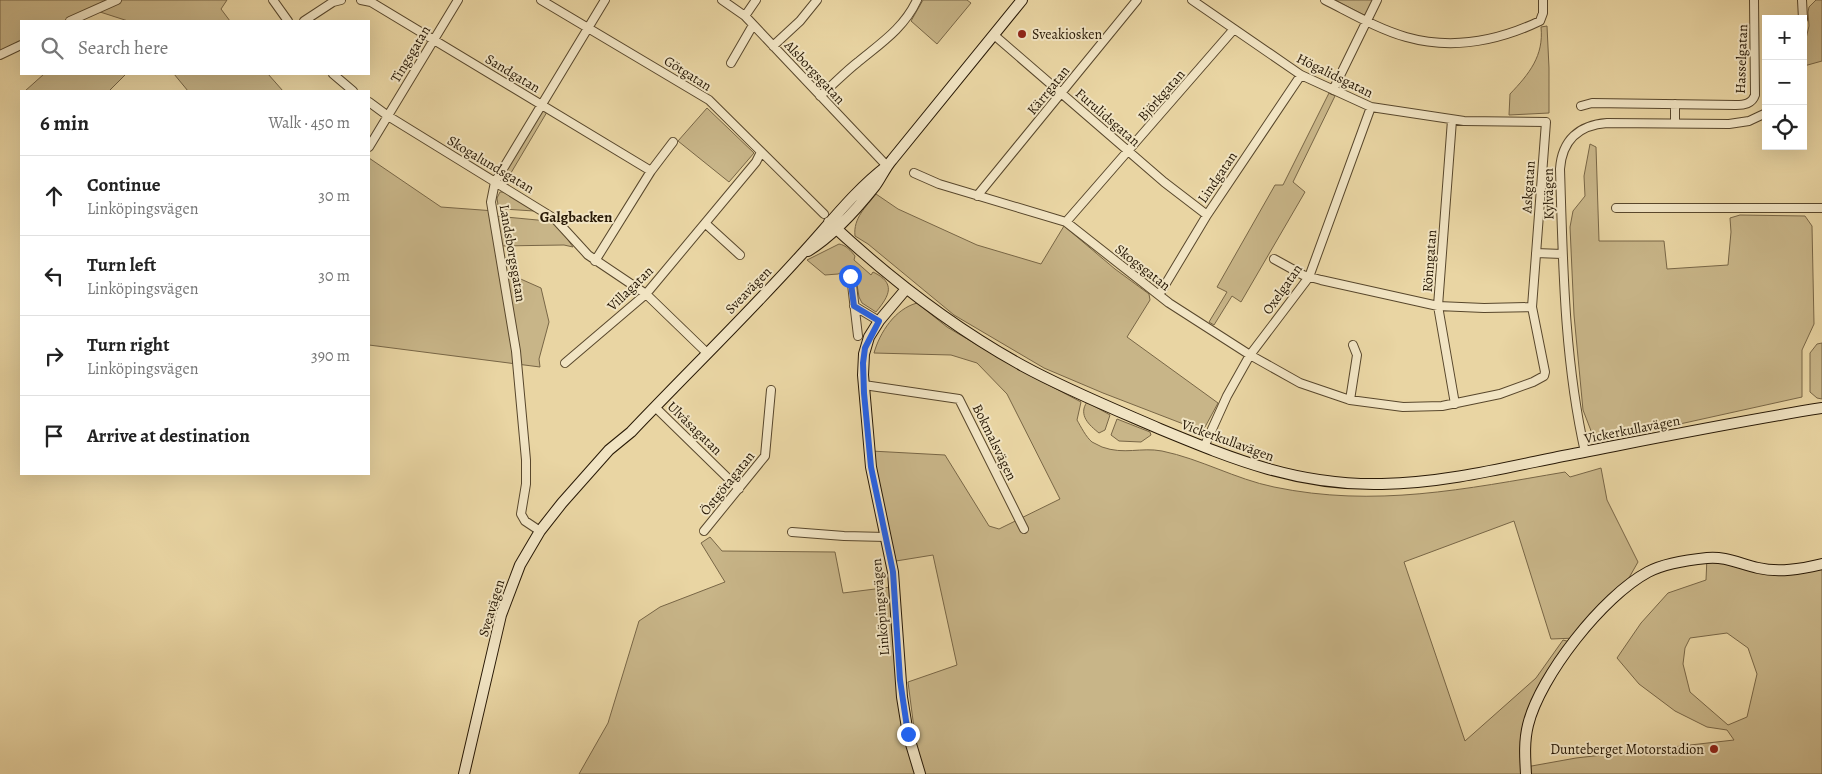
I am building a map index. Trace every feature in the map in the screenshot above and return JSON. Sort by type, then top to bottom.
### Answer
[{"type":"main road","name":"Sveavägen","points":[[464,774],[501,615],[520,565],[540,531],[562,503],[615,444],[631,432],[801,255],[826,239],[830,222],[875,186],[887,166],[1022,0]]},
{"type":"main road","name":"Vickerkullavägen","points":[[830,222],[873,263],[906,289],[966,332],[1024,366],[1081,395],[1204,447],[1231,458],[1286,475],[1314,480],[1381,484],[1437,480],[1722,425],[1822,408]]},
{"type":"main road","name":"Linköpingsvägen","points":[[906,289],[879,321],[865,348],[863,363],[871,467],[893,572],[899,663],[905,716],[920,774]]},
{"type":"main road","points":[[1526,774],[1525,750],[1528,726],[1532,712],[1546,684],[1580,634],[1609,602],[1629,584],[1662,566],[1709,558],[1733,560],[1758,569],[1773,571],[1822,564]]},
{"type":"street","points":[[72,20],[117,0]]},
{"type":"street","points":[[273,0],[287,20]]},
{"type":"street","points":[[306,20],[333,2],[341,0]]},
{"type":"street","name":"Sandgatan","points":[[361,0],[372,2],[651,171]]},
{"type":"street","name":"Tingsgatan","points":[[370,145],[458,0]]},
{"type":"street","name":"Götgatan","points":[[541,0],[709,100],[830,222]]},
{"type":"street","name":"Landsborgsgatan","points":[[540,531],[528,524],[521,514],[526,484],[526,460],[516,351],[491,202],[495,182],[605,0]]},
{"type":"street","name":"Alsborgsgatan","points":[[722,0],[745,16],[754,25],[887,166]]},
{"type":"street","points":[[745,16],[756,0]]},
{"type":"street","points":[[773,46],[800,21],[817,0]]},
{"type":"street","points":[[820,96],[856,63],[887,39],[906,19],[917,0]]},
{"type":"street","name":"Kärrgatan","points":[[978,196],[1137,0]]},
{"type":"street","name":"Högalidsgatan","points":[[1192,0],[1301,75],[1371,107],[1452,120],[1546,122]]},
{"type":"street","points":[[1326,0],[1392,32],[1417,40],[1453,44],[1495,38],[1540,21],[1543,13],[1543,0]]},
{"type":"street","points":[[1333,90],[1377,0]]},
{"type":"street","name":"Hasselgatan","points":[[1581,106],[1592,103],[1748,104],[1754,98],[1754,0]]},
{"type":"street","points":[[1802,0],[1803,15]]},
{"type":"street","points":[[731,63],[754,25]]},
{"type":"street","name":"Björkgatan","points":[[1066,222],[1234,29]]},
{"type":"street","name":"Furulidsgatan","points":[[994,35],[1164,182],[1207,215]]},
{"type":"street","points":[[2,51],[20,45]]},
{"type":"street","points":[[334,75],[352,90]]},
{"type":"street","name":"Lindgatan","points":[[1159,295],[1207,215],[1301,75]]},
{"type":"street","name":"Skogalundsgatan","points":[[370,103],[388,116],[555,219],[588,255],[646,294],[707,353]]},
{"type":"street","points":[[1675,104],[1675,124]]},
{"type":"street","name":"Oxelgatan","points":[[1204,447],[1227,396],[1250,356],[1310,277],[1371,107]]},
{"type":"street","name":"Kylvägen","points":[[1585,452],[1567,343],[1562,254],[1560,169],[1562,155],[1568,142],[1582,129],[1593,124],[1743,123],[1762,115]]},
{"type":"street","name":"Rönngatan","points":[[1452,120],[1438,306],[1455,404]]},
{"type":"street","name":"Askgatan","points":[[1544,376],[1545,372],[1532,307],[1546,122]]},
{"type":"street","points":[[595,261],[651,171],[674,142]]},
{"type":"street","name":"Villagatan","points":[[565,364],[646,294],[706,224],[756,162],[761,152]]},
{"type":"street","name":"Skogsgatan","points":[[914,173],[932,182],[1066,222],[1159,295],[1250,356],[1300,383],[1350,400],[1426,407],[1455,404],[1500,394],[1544,376]]},
{"type":"street","points":[[1616,208],[1822,208]]},
{"type":"street","points":[[706,224],[740,255]]},
{"type":"street","points":[[1536,253],[1562,254]]},
{"type":"street","points":[[1274,258],[1310,277],[1438,306],[1484,308],[1532,307]]},
{"type":"street","points":[[850,276],[858,336]]},
{"type":"street","points":[[854,306],[879,321]]},
{"type":"street","points":[[1350,400],[1357,355],[1353,345]]},
{"type":"street","name":"Bokmalsvägen","points":[[864,385],[959,399],[1024,529]]},
{"type":"street","name":"Östgötagatan","points":[[704,531],[765,456],[771,390]]},
{"type":"street","name":"Ulvåsagatan","points":[[655,406],[739,488]]},
{"type":"street","points":[[792,532],[886,537]]},
{"type":"shaded area","points":[[0,0],[227,0],[221,9],[229,20],[125,20],[97,11],[74,20],[20,20],[20,43],[0,52]]},
{"type":"shaded area","points":[[923,0],[967,0],[971,3],[937,44],[911,21]]},
{"type":"shaded area","points":[[1335,0],[1376,0],[1368,17]]},
{"type":"shaded area","points":[[1816,0],[1822,0],[1822,61],[1807,65],[1807,34],[1809,7]]},
{"type":"shaded area","points":[[1547,26],[1549,113],[1509,115],[1510,94],[1534,64],[1540,47],[1541,27]]},
{"type":"shaded area","points":[[43,75],[125,75],[110,90],[26,90]]},
{"type":"shaded area","points":[[175,75],[269,75],[282,90],[187,90]]},
{"type":"shaded area","points":[[1329,93],[1335,96],[1293,182],[1305,192],[1241,302],[1232,296],[1214,325],[1209,322],[1227,292],[1217,287],[1275,185],[1283,185]]},
{"type":"shaded area","points":[[707,108],[754,153],[729,182],[678,141]]},
{"type":"shaded area","points":[[543,111],[547,112],[505,183],[503,179],[505,173]]},
{"type":"shaded area","points":[[1590,144],[1596,147],[1599,241],[1664,241],[1667,269],[1728,265],[1731,232],[1730,218],[1740,215],[1805,216],[1812,226],[1814,324],[1802,350],[1802,397],[1603,441],[1593,436],[1583,410],[1574,315],[1570,227],[1573,211],[1585,196],[1584,176]]},
{"type":"shaded area","points":[[370,159],[441,207],[495,211],[495,216],[548,221],[558,226],[573,247],[564,245],[499,246],[507,273],[541,288],[549,322],[539,359],[540,367],[370,345]]},
{"type":"shaded area","points":[[500,192],[504,192],[534,211],[503,209],[498,205],[497,198]]},
{"type":"shaded area","points":[[876,194],[898,209],[977,245],[1041,264],[1064,226],[1115,269],[1149,294],[1150,300],[1127,337],[1218,403],[1205,427],[1199,430],[1044,368],[954,315],[868,244],[855,236],[858,218]]},
{"type":"shaded area","points":[[839,244],[850,250],[855,256],[854,260],[871,275],[873,272],[880,276],[888,285],[885,300],[876,312],[862,303],[859,297],[855,272],[848,270],[838,274],[825,275],[807,260]]},
{"type":"shaded area","points":[[917,303],[947,327],[1013,366],[1081,402],[1077,420],[1084,432],[1092,442],[1110,449],[1162,451],[1274,487],[1348,496],[1420,494],[1565,472],[1570,477],[1601,468],[1607,500],[1638,562],[1622,590],[1577,638],[1551,639],[1514,521],[1404,562],[1465,741],[1536,678],[1563,640],[1574,643],[1530,716],[1526,767],[1576,758],[1734,740],[1727,730],[1707,727],[1675,711],[1639,684],[1617,658],[1641,623],[1668,593],[1706,580],[1707,557],[1733,557],[1772,566],[1822,563],[1822,774],[579,774],[608,723],[639,621],[660,607],[725,582],[701,543],[710,537],[722,551],[835,552],[843,593],[899,586],[896,682],[915,736],[908,682],[957,665],[933,555],[896,561],[871,451],[945,455],[989,526],[999,529],[1060,499],[1007,394],[977,363],[951,355],[874,353],[884,330],[895,316]],"holes":[[[1727,633],[1748,648],[1757,674],[1747,717],[1728,725],[1690,692],[1683,664],[1685,648],[1690,638]]]},
{"type":"shaded area","points":[[1822,343],[1822,399],[1817,398],[1810,392],[1810,353],[1817,344]]},
{"type":"shaded area","points":[[1087,402],[1110,415],[1105,430],[1099,433],[1086,419],[1084,411]]},
{"type":"shaded area","points":[[1117,419],[1150,432],[1151,435],[1141,442],[1119,441],[1111,435]]},
{"type":"place","name":"Sveakiosken","points":[[1022,34]]},
{"type":"place","name":"Dunteberget Motorstadion","points":[[1714,749]]},
{"type":"district","name":"Galgbacken","points":[[576,217]]},
{"type":"route","points":[[850,276],[854,306],[879,321],[869,337],[865,348],[863,363],[864,393],[871,467],[893,572],[900,680],[908,734]]}]
